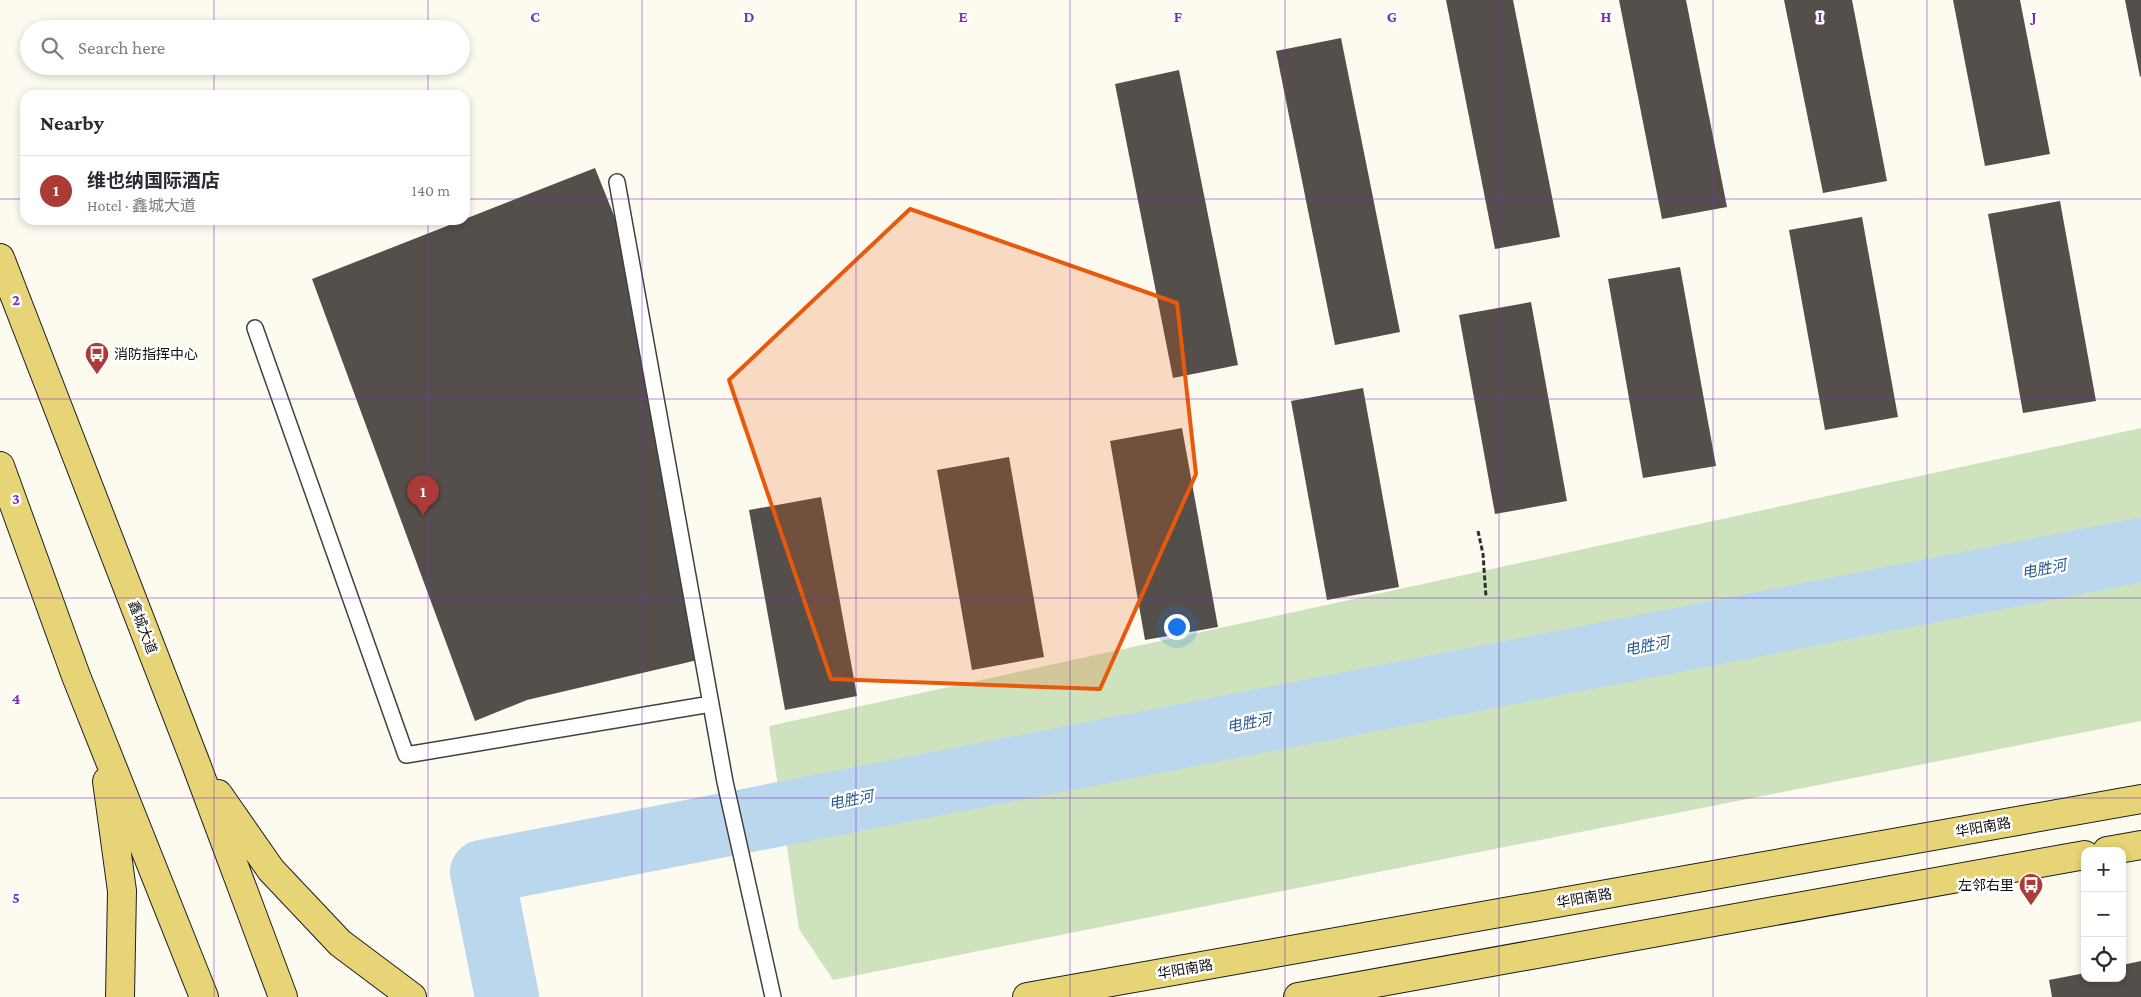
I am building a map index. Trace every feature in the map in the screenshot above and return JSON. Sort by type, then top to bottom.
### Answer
[{"type":"main road","name":"鑫城大道","points":[[0,258],[284,997]]},
{"type":"main road","points":[[0,466],[101,740],[204,997]]},
{"type":"main road","points":[[101,740],[122,891],[120,997]]},
{"type":"main road","points":[[196,764],[278,877],[340,943],[412,997]]},
{"type":"main road","name":"华阳南路","points":[[1027,997],[2141,799]]},
{"type":"main road","points":[[2126,848],[2141,845]]},
{"type":"main road","points":[[1298,997],[2081,856]]},
{"type":"lane","points":[[617,182],[724,782],[773,997]]},
{"type":"lane","points":[[255,328],[406,755],[711,704]]},
{"type":"path","points":[[1478,530],[1483,554],[1486,597]]},
{"type":"highlighted area","points":[[910,209],[1177,303],[1196,474],[1100,689],[831,679],[729,380]]},
{"type":"green space","points":[[2141,428],[2141,721],[833,980],[799,929],[769,726]]},
{"type":"building","points":[[1446,0],[1513,0],[1560,237],[1495,249]]},
{"type":"building","points":[[1619,0],[1686,0],[1727,207],[1662,219]]},
{"type":"building","points":[[1784,0],[1852,0],[1887,181],[1823,193]]},
{"type":"building","points":[[1953,0],[2020,0],[2050,154],[1985,166]]},
{"type":"building","points":[[2125,0],[2141,0],[2140,77]]},
{"type":"building","points":[[1341,38],[1400,332],[1335,345],[1276,51]]},
{"type":"building","points":[[1179,70],[1238,365],[1173,378],[1115,84]]},
{"type":"building","points":[[595,168],[619,228],[702,659],[527,700],[475,721],[312,279],[450,225],[470,225],[470,217]]},
{"type":"building","points":[[2060,201],[2096,401],[2023,413],[1988,214]]},
{"type":"building","points":[[1862,217],[1898,417],[1825,430],[1789,230]]},
{"type":"building","points":[[1680,267],[1716,466],[1643,478],[1608,279]]},
{"type":"building","points":[[1531,302],[1567,501],[1495,514],[1459,315]]},
{"type":"building","points":[[1363,388],[1399,587],[1327,600],[1291,401]]},
{"type":"building","points":[[1182,428],[1218,627],[1145,640],[1110,441]]},
{"type":"building","points":[[1009,457],[1044,657],[972,670],[937,470]]},
{"type":"building","points":[[821,497],[857,696],[785,710],[749,510]]},
{"type":"building","points":[[2141,961],[2141,997],[2052,997],[2049,980],[2081,974],[2081,982],[2126,982],[2126,964]]},
{"type":"waterway","name":"电胜河","points":[[507,997],[482,872],[2141,550]]},
{"type":"place","name":"消防指挥中心","points":[[97,375]]},
{"type":"place","name":"维也纳国际酒店","points":[[423,516]]},
{"type":"place","name":"左邻右里","points":[[2031,906]]}]
